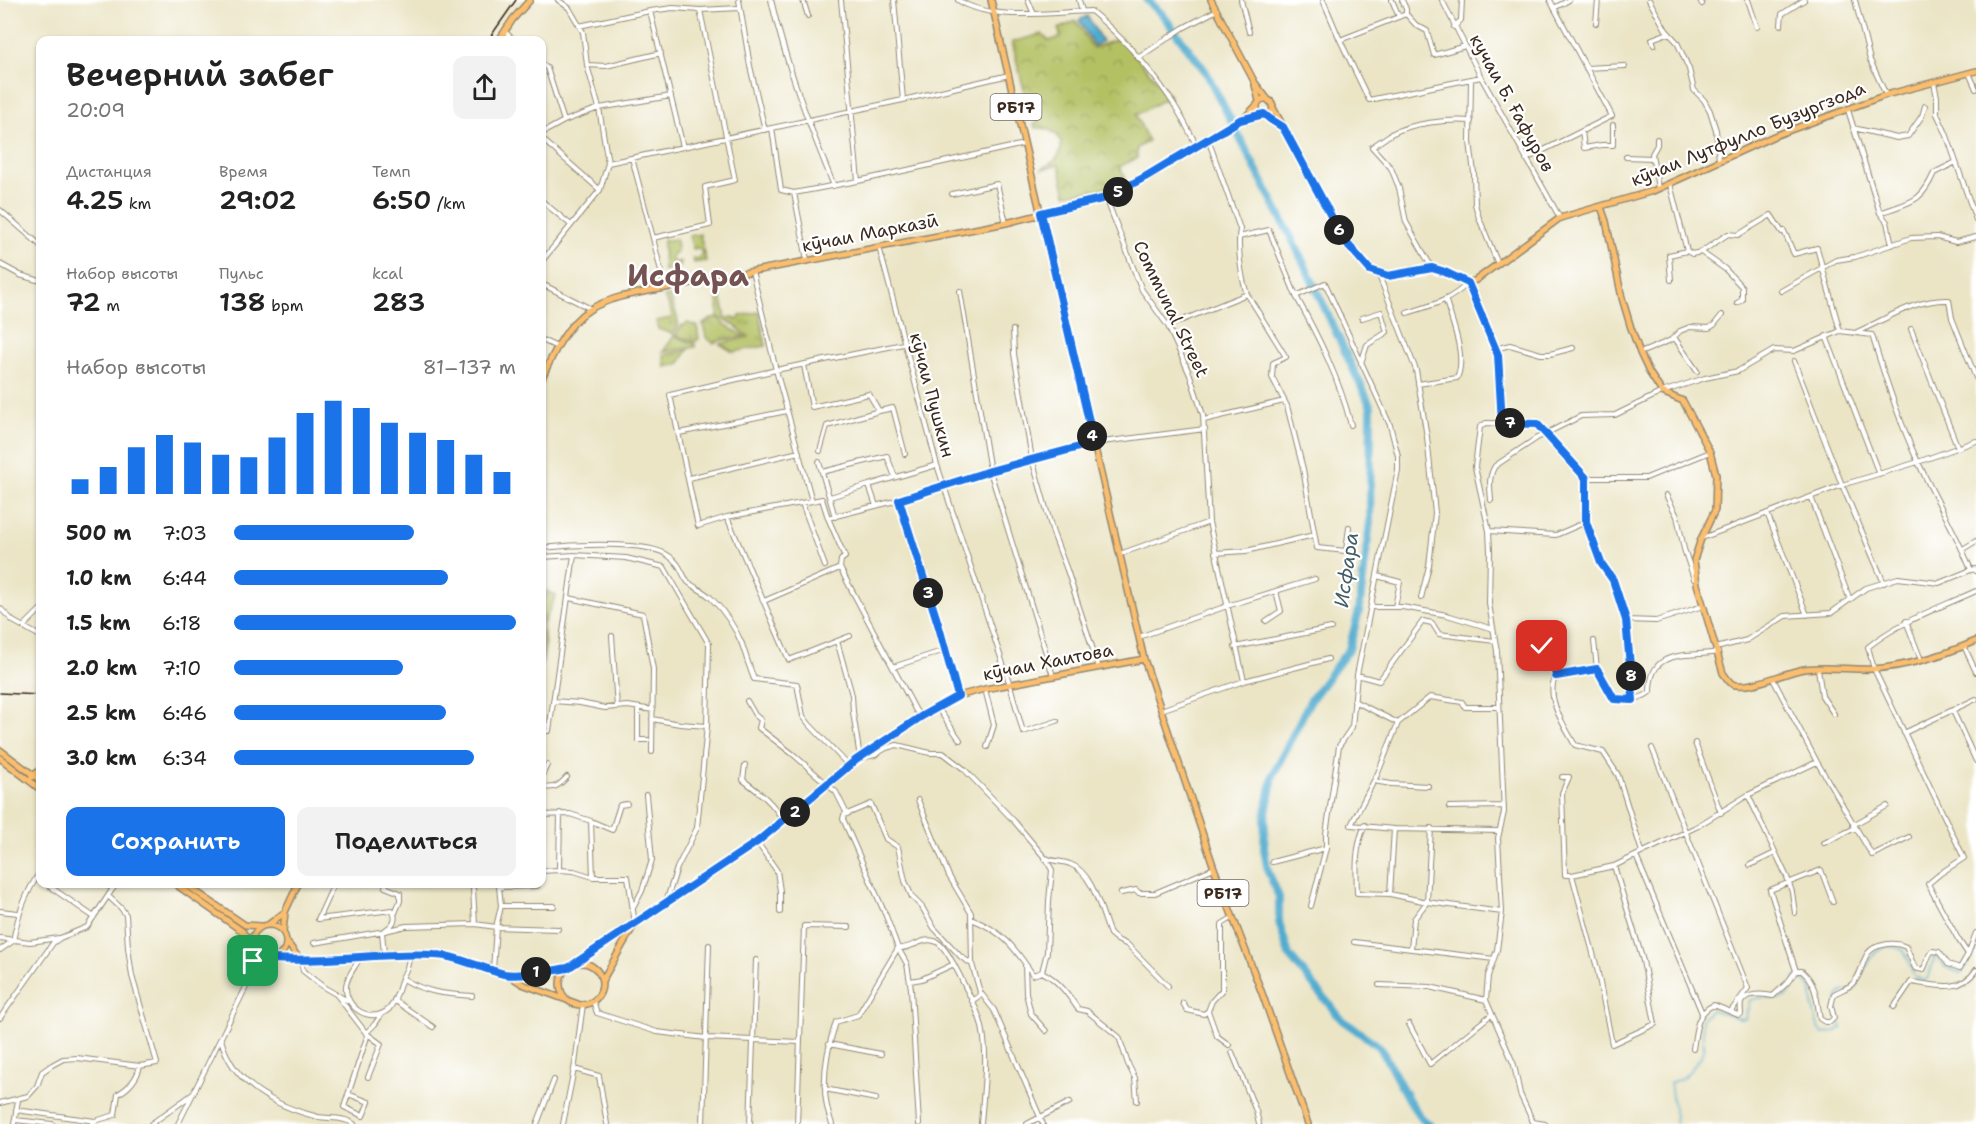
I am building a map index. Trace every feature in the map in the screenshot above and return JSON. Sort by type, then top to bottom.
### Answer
[{"type":"main road","points":[[502,36],[513,19],[530,0]]},
{"type":"main road","name":"РБ17","points":[[991,0],[1144,659],[1214,868],[1263,996],[1308,1124]]},
{"type":"main road","points":[[1211,0],[1255,83],[1271,103],[1344,240],[1370,270],[1388,276],[1432,268],[1468,283]]},
{"type":"main road","name":"кӯчаи Лутфулло Бузургзода","points":[[1468,283],[1476,280],[1560,219],[1658,189],[1774,136],[1886,95],[1976,70]]},
{"type":"main road","points":[[1255,83],[1259,111],[1283,127]]},
{"type":"main road","points":[[1242,119],[1265,99],[1271,103]]},
{"type":"main road","points":[[1242,119],[1270,112],[1271,103]]},
{"type":"main road","name":"кӯчаи Марказӣ","points":[[546,370],[557,347],[586,311],[608,301],[664,288],[1006,223],[1106,198],[1242,119]]},
{"type":"main road","points":[[1601,207],[1631,328],[1640,353],[1662,392],[1683,401],[1710,452],[1716,475],[1715,510],[1694,560],[1697,584],[1723,674],[1732,684],[1738,686],[1773,679],[1805,669],[1874,669],[1934,657],[1976,641]]},
{"type":"main road","name":"кӯчаи Хаитова","points":[[568,968],[757,842],[849,766],[937,706],[958,696],[985,689],[1144,659]]},
{"type":"main road","points":[[1,756],[34,776],[29,780]]},
{"type":"main road","points":[[1,756],[36,786]]},
{"type":"main road","points":[[181,888],[242,931],[260,956],[301,961],[384,954],[437,955],[507,974],[522,984],[580,1004]]},
{"type":"main road","points":[[191,888],[245,925],[274,926],[283,932]]},
{"type":"main road","points":[[296,888],[285,912],[283,932],[286,941],[301,961]]},
{"type":"main road","points":[[253,947],[253,937],[258,929],[285,912]]},
{"type":"main road","points":[[568,968],[561,979],[562,992],[571,1002],[580,1004],[593,1001],[600,992],[602,981],[635,924]]},
{"type":"main road","points":[[272,959],[282,954],[286,941]]},
{"type":"main road","points":[[577,963],[590,965],[600,975],[602,981]]},
{"type":"main road","points":[[507,974],[568,968]]},
{"type":"street","points":[[546,255],[600,190],[608,163],[587,65],[583,32],[569,8],[558,0]]},
{"type":"street","points":[[739,0],[750,66],[765,130]]},
{"type":"street","points":[[771,0],[782,47],[834,186]]},
{"type":"street","points":[[803,0],[808,16]]},
{"type":"street","points":[[841,0],[858,182]]},
{"type":"street","points":[[894,0],[903,100]]},
{"type":"street","points":[[958,0],[968,6],[994,14],[1091,10],[1138,58],[1170,98],[1197,146]]},
{"type":"street","points":[[1028,0],[1033,12]]},
{"type":"street","points":[[1079,0],[1083,11]]},
{"type":"street","points":[[1242,0],[1244,18],[1249,32]]},
{"type":"street","points":[[1323,0],[1369,100],[1481,77]]},
{"type":"street","points":[[1392,0],[1399,17]]},
{"type":"street","points":[[1402,0],[1406,14],[1416,25],[1426,31],[1434,56],[1465,45]]},
{"type":"street","name":"кучаи Б. Ғафуров","points":[[1442,0],[1454,27],[1560,219]]},
{"type":"street","points":[[1454,27],[1461,20],[1462,0]]},
{"type":"street","points":[[1526,159],[1612,116],[1550,0]]},
{"type":"street","points":[[1554,8],[1569,0]]},
{"type":"street","points":[[1596,23],[1598,0]]},
{"type":"street","points":[[1649,0],[1668,33],[1677,42],[1689,69],[1694,90],[1704,99],[1710,111],[1716,130],[1719,161]]},
{"type":"street","points":[[1748,0],[1757,27]]},
{"type":"street","points":[[1855,0],[1869,60],[1886,95]]},
{"type":"street","points":[[1781,25],[1782,14],[1801,1]]},
{"type":"street","points":[[579,26],[673,8],[700,10],[740,8]]},
{"type":"street","points":[[654,238],[710,225],[705,187],[735,180],[700,10]]},
{"type":"street","points":[[1138,58],[1183,28],[1217,10]]},
{"type":"street","points":[[650,11],[683,147]]},
{"type":"street","points":[[1340,40],[1406,14]]},
{"type":"street","points":[[505,33],[509,36]]},
{"type":"street","points":[[1654,45],[1652,39],[1668,33]]},
{"type":"street","points":[[587,65],[606,66],[661,53]]},
{"type":"street","points":[[1586,68],[1625,66]]},
{"type":"street","points":[[546,67],[564,121]]},
{"type":"street","points":[[1969,73],[1976,89]]},
{"type":"street","points":[[608,163],[808,121],[1009,75]]},
{"type":"street","points":[[1471,79],[1470,142],[1475,204],[1498,264]]},
{"type":"street","points":[[1934,82],[1937,114],[1976,220]]},
{"type":"street","points":[[546,131],[598,108],[671,96]]},
{"type":"street","points":[[1853,128],[1897,138],[1908,136],[1922,116],[1925,106]]},
{"type":"street","points":[[1848,110],[1880,213],[1887,222],[1892,245]]},
{"type":"street","points":[[1432,268],[1406,222],[1399,188],[1391,168],[1372,147],[1401,130],[1453,119],[1471,121]]},
{"type":"street","points":[[1582,131],[1584,148],[1613,145],[1612,124]]},
{"type":"street","points":[[772,128],[781,190],[794,194],[858,182],[1024,144]]},
{"type":"street","points":[[1208,139],[1240,229],[1244,285],[1247,294],[1286,357],[1273,363],[1272,377],[1284,401],[1303,469],[1317,548],[1346,551],[1349,527]]},
{"type":"street","points":[[1657,139],[1652,158],[1658,189]]},
{"type":"street","points":[[546,143],[600,190]]},
{"type":"street","points":[[1626,157],[1652,158]]},
{"type":"street","points":[[632,158],[654,238],[664,288]]},
{"type":"street","points":[[1880,213],[1919,198],[1926,190],[1934,172],[1956,162]]},
{"type":"street","points":[[952,194],[997,184],[1006,223]]},
{"type":"street","points":[[1670,184],[1687,251]]},
{"type":"street","points":[[794,194],[807,260]]},
{"type":"street","name":"Communal Street","points":[[1106,198],[1142,290],[1168,326],[1190,375],[1204,420],[1209,522],[1244,681]]},
{"type":"street","points":[[546,204],[571,225]]},
{"type":"street","points":[[0,210],[36,242]]},
{"type":"street","points":[[1671,280],[1669,255],[1687,251],[1692,254],[1701,252],[1728,234],[1738,235],[1771,215],[1782,232],[1784,231],[1794,254],[1817,248],[1840,331]]},
{"type":"street","points":[[1239,237],[1269,230],[1342,391],[1352,425]]},
{"type":"street","points":[[1781,291],[1836,260],[1855,257],[1911,238],[1937,237],[1956,242],[1976,237]]},
{"type":"street","name":"кӯчаи Пушкин","points":[[879,247],[937,465],[1010,685],[1023,732],[1057,721]]},
{"type":"street","points":[[1701,252],[1725,269],[1742,287],[1742,300],[1737,303]]},
{"type":"street","points":[[0,264],[20,275],[36,280]]},
{"type":"street","points":[[752,271],[812,501]]},
{"type":"street","points":[[1377,273],[1416,370],[1427,437],[1435,513],[1429,566],[1421,598]]},
{"type":"street","points":[[1299,295],[1325,283],[1390,425],[1398,456],[1398,470],[1357,675],[1352,727],[1339,746],[1326,848],[1311,906]]},
{"type":"street","points":[[1407,313],[1446,301],[1468,283],[1498,355],[1502,423]]},
{"type":"street","points":[[546,286],[591,309]]},
{"type":"street","points":[[960,291],[990,471],[1053,676]]},
{"type":"street","points":[[1168,326],[1247,294]]},
{"type":"street","points":[[1854,333],[1916,304],[1933,300],[1949,300],[1952,318],[1976,378]]},
{"type":"street","points":[[1418,384],[1457,378],[1461,371],[1458,343],[1446,301]]},
{"type":"street","points":[[1361,364],[1367,345],[1387,332],[1381,312],[1362,318]]},
{"type":"street","points":[[1640,353],[1690,327],[1709,328],[1722,315]]},
{"type":"street","points":[[1911,328],[1958,448]]},
{"type":"street","points":[[1013,330],[1014,354],[1032,459],[1053,533],[1068,570],[1099,669]]},
{"type":"street","points":[[1491,500],[1490,483],[1492,471],[1496,466],[1537,438],[1581,416],[1615,415],[1662,392],[1705,378],[1738,371],[1774,350],[1794,351],[1840,331],[1872,335],[1918,462],[1975,570],[1939,583],[1898,578],[1866,588],[1831,613],[1785,616],[1747,640],[1704,654],[1679,655],[1656,665],[1652,673],[1650,692],[1643,698],[1633,700],[1614,699],[1597,669],[1594,641]]},
{"type":"street","points":[[1826,336],[1879,474]]},
{"type":"street","points":[[1674,337],[1696,371]]},
{"type":"street","points":[[546,342],[557,347]]},
{"type":"street","points":[[903,344],[670,395],[698,526],[727,517],[822,499],[845,557],[841,560],[840,568],[916,711],[922,716]]},
{"type":"street","points":[[1495,349],[1510,345],[1541,354],[1550,354],[1573,348]]},
{"type":"street","points":[[1794,361],[1842,485],[1884,584]]},
{"type":"street","points":[[804,365],[812,407],[869,394],[879,411]]},
{"type":"street","points":[[1204,420],[1284,401]]},
{"type":"street","points":[[820,451],[827,426],[893,408],[905,454]]},
{"type":"street","points":[[679,433],[787,411]]},
{"type":"street","points":[[1545,1124],[1533,1122],[1520,1094],[1514,1065],[1486,1000],[1488,976],[1494,959],[1502,912],[1498,838],[1503,806],[1497,651],[1489,604],[1489,531],[1475,467],[1480,427],[1486,423],[1537,424],[1586,478],[1586,522],[1601,563],[1613,580],[1626,620],[1633,700]]},
{"type":"street","points":[[828,518],[899,500],[990,471],[1094,443],[1205,429]]},
{"type":"street","points":[[1701,539],[1811,496],[1976,441]]},
{"type":"street","points":[[689,477],[799,452]]},
{"type":"street","points":[[1586,478],[1646,478],[1710,452]]},
{"type":"street","points":[[822,472],[887,456],[895,477]]},
{"type":"street","points":[[819,462],[835,517]]},
{"type":"street","points":[[830,497],[937,465]]},
{"type":"street","points":[[869,485],[876,506]]},
{"type":"street","points":[[1666,495],[1677,516],[1684,549],[1697,584]]},
{"type":"street","points":[[1811,496],[1850,600]]},
{"type":"street","points":[[899,500],[958,696]]},
{"type":"street","points":[[802,503],[825,566]]},
{"type":"street","points":[[1767,513],[1806,615]]},
{"type":"street","points":[[727,517],[789,660],[850,636]]},
{"type":"street","points":[[1120,554],[1209,522]]},
{"type":"street","points":[[1489,531],[1556,535],[1586,522]]},
{"type":"street","points":[[1215,553],[1246,551],[1314,535]]},
{"type":"street","points":[[1963,549],[1976,541]]},
{"type":"street","points":[[546,548],[607,544],[659,550],[668,555],[679,564],[688,582],[709,596],[727,616],[742,643],[747,664],[754,679],[797,684],[803,716],[808,724],[849,766]]},
{"type":"street","points":[[546,731],[549,731],[574,555]]},
{"type":"street","points":[[546,557],[574,555],[626,558],[664,567],[709,644],[707,726],[697,828],[677,868],[666,902]]},
{"type":"street","points":[[765,601],[840,568]]},
{"type":"street","points":[[1377,576],[1400,582],[1395,607]]},
{"type":"street","points":[[1139,637],[1227,606],[1315,579]]},
{"type":"street","points":[[1266,621],[1281,611],[1276,591]]},
{"type":"street","points":[[1968,954],[1928,884],[1964,858],[1874,669],[1868,647],[1906,621],[1976,591]]},
{"type":"street","points":[[568,598],[643,614],[654,669],[652,752]]},
{"type":"street","points":[[1626,620],[1656,621],[1703,606]]},
{"type":"street","points":[[1371,607],[1395,607],[1447,615],[1493,629]]},
{"type":"street","points":[[0,608],[13,621],[36,634]]},
{"type":"street","points":[[23,627],[36,614]]},
{"type":"street","points":[[1357,675],[1380,681],[1424,621],[1432,623],[1439,634],[1495,640]]},
{"type":"street","points":[[1906,621],[1921,660]]},
{"type":"street","points":[[1235,647],[1331,628]]},
{"type":"street","points":[[612,636],[616,707]]},
{"type":"street","points":[[837,640],[852,695],[852,712],[860,758],[875,755],[886,748],[897,745],[930,753],[943,753],[964,769],[1046,858],[1052,870],[1047,952],[1042,972]]},
{"type":"street","points":[[1534,641],[1542,646],[1554,667],[1556,676],[1551,691],[1559,714],[1575,745],[1603,752],[1618,775],[1642,852]]},
{"type":"street","points":[[1964,646],[1976,672]]},
{"type":"street","points":[[893,667],[945,650]]},
{"type":"street","points":[[1161,710],[1244,681],[1328,659]]},
{"type":"street","points":[[1556,676],[1597,669]]},
{"type":"street","points":[[1818,669],[1822,696],[1834,714]]},
{"type":"street","points":[[1773,679],[1817,762],[1872,855],[1910,837]]},
{"type":"street","points":[[985,689],[994,725],[987,747]]},
{"type":"street","points":[[1499,707],[1465,707],[1462,702],[1456,700],[1431,697],[1398,723],[1374,781],[1352,825],[1394,829],[1499,831]]},
{"type":"street","points":[[1904,733],[1976,699]]},
{"type":"street","points":[[553,701],[605,708],[628,706],[654,710]]},
{"type":"street","points":[[1354,701],[1398,723]]},
{"type":"street","points":[[747,702],[761,720],[759,728],[828,784],[836,792],[847,814]]},
{"type":"street","points":[[937,706],[960,740]]},
{"type":"street","points":[[638,709],[638,740],[648,740]]},
{"type":"street","points":[[1953,711],[1976,761]]},
{"type":"street","points":[[652,719],[707,726]]},
{"type":"street","points":[[1695,743],[1721,813]]},
{"type":"street","points":[[1652,748],[1748,988],[1731,1011]]},
{"type":"street","points":[[1562,777],[1569,777],[1562,793],[1565,875],[1572,875],[1614,866],[1636,856],[1721,813],[1748,795],[1817,762]]},
{"type":"street","points":[[745,765],[743,780],[766,797],[783,822]]},
{"type":"street","points":[[546,788],[552,789],[567,777]]},
{"type":"street","points":[[1374,781],[1428,786]]},
{"type":"street","points":[[632,910],[642,891],[652,860],[646,795]]},
{"type":"street","points":[[1748,795],[1788,881],[1795,902],[1795,913]]},
{"type":"street","points":[[918,800],[949,876],[971,913],[972,964],[980,992],[994,1010],[1043,1124]]},
{"type":"street","points":[[546,814],[570,814],[612,830],[620,805],[627,804]]},
{"type":"street","points":[[918,1124],[910,981],[907,964],[843,819],[844,815],[871,804],[886,839],[898,847],[905,881],[912,897],[934,928],[961,957],[972,964]]},
{"type":"street","points":[[1449,807],[1503,806]]},
{"type":"street","points":[[1824,843],[1887,806]]},
{"type":"street","points":[[559,870],[560,813]]},
{"type":"street","points":[[591,821],[593,877]]},
{"type":"street","points":[[1365,825],[1359,838],[1356,859],[1357,893],[1390,894],[1427,902],[1502,912]]},
{"type":"street","points":[[1412,949],[1414,919],[1427,902],[1431,828]]},
{"type":"street","points":[[1390,894],[1394,829]]},
{"type":"street","points":[[757,842],[777,871],[780,912]]},
{"type":"street","points":[[1272,862],[1326,848]]},
{"type":"street","points":[[1750,865],[1775,853]]},
{"type":"street","points":[[1636,856],[1702,1013]]},
{"type":"street","points":[[1046,858],[1069,864],[1084,872],[1110,934],[1128,945],[1167,986]]},
{"type":"street","points":[[1572,875],[1597,968],[1612,1044],[1655,1024],[1643,961],[1614,866]]},
{"type":"street","points":[[1121,893],[1136,890],[1139,893],[1155,893],[1214,868]]},
{"type":"street","points":[[1796,971],[1770,890],[1788,881],[1821,870],[1833,902]]},
{"type":"street","points":[[546,871],[574,871],[593,877],[628,877],[635,924]]},
{"type":"street","points":[[0,950],[13,941],[18,913],[28,890],[36,881]]},
{"type":"street","points":[[52,888],[94,916]]},
{"type":"street","points":[[332,888],[318,919],[392,910],[394,913]]},
{"type":"street","points":[[382,932],[391,927],[400,901],[400,892],[390,888]]},
{"type":"street","points":[[493,970],[496,927],[501,906],[499,888]]},
{"type":"street","points":[[0,1018],[53,943],[87,927],[113,889]]},
{"type":"street","points":[[473,890],[475,924]]},
{"type":"street","points":[[0,1103],[28,1096],[37,1086],[42,1072],[63,1059],[77,1058],[140,1066],[157,1063],[132,976],[126,915],[108,896]]},
{"type":"street","points":[[501,906],[554,906]]},
{"type":"street","points":[[0,911],[18,913]]},
{"type":"street","points":[[1229,1045],[1217,1036],[1208,1011],[1212,1000],[1222,990],[1222,924],[1232,918]]},
{"type":"street","points":[[972,919],[1004,936],[1033,975],[1042,972],[1050,976],[1066,991],[1078,1009],[1086,1011],[1119,1037],[1135,1078],[1137,1101]]},
{"type":"street","points":[[314,943],[406,926],[475,924],[558,929]]},
{"type":"street","points":[[797,1124],[804,926],[849,927]]},
{"type":"street","points":[[382,932],[384,954]]},
{"type":"street","points":[[1796,971],[1802,971],[1808,976],[1814,987],[1820,1019],[1830,1022],[1834,1018],[1831,1006],[1834,994],[1851,985],[1858,976],[1870,949],[1880,945],[1899,944],[1906,947],[1915,968],[1923,970],[1928,955],[1932,951],[1939,952],[1948,964],[1960,968],[1976,933]]},
{"type":"street","points":[[0,938],[30,942],[60,938]]},
{"type":"street","points":[[898,948],[905,949],[926,940],[938,942],[954,964],[972,1001],[983,1031],[984,1079],[981,1124]]},
{"type":"street","points":[[1354,942],[1494,959]]},
{"type":"street","points":[[703,1124],[709,945]]},
{"type":"street","points":[[178,1124],[252,975],[253,947]]},
{"type":"street","points":[[832,1124],[827,1111],[824,1078],[829,1044],[836,1022],[858,1015],[898,948]]},
{"type":"street","points":[[348,1094],[369,1102],[363,1116],[344,1107],[348,1094],[367,1037],[366,1033],[394,1000],[410,954]]},
{"type":"street","points":[[348,1001],[345,988],[348,976],[355,968],[360,956]]},
{"type":"street","points":[[252,975],[272,959]]},
{"type":"street","points":[[750,1124],[756,960]]},
{"type":"street","points":[[301,961],[303,970],[348,1001],[358,1011],[381,1014]]},
{"type":"street","points":[[910,981],[922,979],[954,964]]},
{"type":"street","points":[[1025,964],[1026,993],[1031,1014],[1046,1031]]},
{"type":"street","points":[[1694,1049],[1697,1025],[1706,1008],[1714,1005],[1738,1015],[1741,1014],[1741,1004],[1746,998],[1756,994],[1773,996],[1796,971]]},
{"type":"street","points":[[1894,1007],[1911,982],[1947,986],[1962,984],[1975,973]]},
{"type":"street","points":[[402,978],[431,992],[472,996]]},
{"type":"street","points":[[1379,985],[1430,987],[1486,1000]]},
{"type":"street","points":[[972,1001],[979,996],[980,992]]},
{"type":"street","points":[[336,994],[366,1033],[381,1044],[368,1077]]},
{"type":"street","points":[[394,1000],[433,1027]]},
{"type":"street","points":[[593,1001],[597,1013],[657,1032],[706,1038],[800,1042]]},
{"type":"street","points":[[1183,1003],[1187,1010],[1204,1014],[1208,1011]]},
{"type":"street","points":[[563,1124],[574,1069],[580,1004]]},
{"type":"street","points":[[1409,1024],[1430,1064],[1492,1014]]},
{"type":"street","points":[[221,1040],[224,1051],[235,1069],[246,1083],[262,1094],[297,1110],[320,1117],[350,1121],[354,1124]]},
{"type":"street","points":[[829,1044],[881,1054]]},
{"type":"street","points":[[1232,1052],[1259,1124]]},
{"type":"street","points":[[16,1110],[93,1122],[115,1115],[118,1094],[129,1088],[140,1066]]},
{"type":"street","points":[[574,1069],[599,1076],[607,1124]]},
{"type":"street","points":[[537,1124],[554,1080]]},
{"type":"street","points":[[825,1089],[876,1099]]},
{"type":"street","points":[[151,1124],[193,1094]]},
{"type":"street","points":[[18,1100],[14,1122],[52,1124]]},
{"type":"street","points":[[1027,1124],[1070,1102]]},
{"type":"green space","points":[[1076,21],[1093,48],[1120,38],[1170,96],[1136,115],[1148,141],[1137,148],[1137,158],[1119,167],[1125,177],[1107,188],[1066,194],[1059,165],[1042,169],[1059,155],[1061,143],[1055,133],[1050,130],[1035,128],[1034,124],[1038,123],[1037,117],[1031,118],[1012,42],[1042,34],[1049,41],[1061,37],[1058,29]]},
{"type":"green space","points":[[700,234],[706,261],[694,263],[693,258],[699,259],[702,252],[698,248],[693,249],[689,236]]},
{"type":"green space","points":[[676,239],[677,253],[673,253],[671,259],[675,263],[680,261],[681,266],[664,271],[663,241]]},
{"type":"green space","points":[[719,286],[726,318],[734,317],[736,320],[740,316],[759,312],[766,346],[733,352],[720,344],[749,337],[734,325],[718,317],[716,288]]},
{"type":"green space","points":[[670,296],[678,324],[673,334],[658,329],[656,321],[672,318],[670,307],[664,297]]},
{"type":"green space","points":[[718,318],[731,329],[745,336],[713,343],[706,337],[703,324]]},
{"type":"green space","points":[[687,323],[697,326],[699,339],[695,342],[675,335],[682,325]]},
{"type":"green space","points":[[674,336],[695,344],[695,347],[663,352]]},
{"type":"green space","points":[[688,350],[679,364],[665,367],[664,355]]},
{"type":"green space","points":[[546,591],[556,595],[546,618]]},
{"type":"water","points":[[1087,16],[1102,41],[1094,46],[1079,20]]},
{"type":"waterway","name":"Исфара","points":[[1147,0],[1162,14],[1206,72],[1298,251],[1371,407],[1370,522],[1359,611],[1349,649],[1310,701],[1273,775],[1265,818],[1264,849],[1268,871],[1279,897],[1279,922],[1289,955],[1342,1020],[1380,1047],[1408,1099],[1421,1118],[1429,1124]]},
{"type":"waterway","points":[[1676,1124],[1670,1083],[1684,1077],[1700,1059],[1704,1048],[1702,1019],[1711,1010],[1745,1019],[1750,1000],[1784,998],[1792,988],[1795,977],[1800,977],[1811,987],[1819,1029],[1823,1034],[1834,1032],[1842,1028],[1837,1010],[1840,993],[1852,991],[1857,986],[1873,955],[1879,950],[1885,947],[1903,950],[1914,976],[1925,981],[1929,976],[1935,955],[1945,967],[1961,973],[1975,952],[1976,945]]},
{"type":"railway","points":[[491,36],[516,0]]},
{"type":"railway","points":[[0,693],[36,695]]},
{"type":"district","name":"Исфара","points":[[688,275]]},
{"type":"route","points":[[253,961],[252,975],[270,959],[301,961],[384,954],[437,955],[507,974],[568,968],[757,842],[856,760],[937,706],[958,696],[899,500],[990,471],[1094,443],[1041,213],[1106,198],[1244,118],[1264,114],[1283,127],[1344,240],[1370,270],[1388,276],[1432,268],[1468,283],[1498,355],[1502,423],[1537,424],[1586,478],[1586,522],[1601,563],[1613,580],[1626,620],[1633,700],[1614,699],[1597,669],[1556,676],[1554,667],[1542,646]]}]
